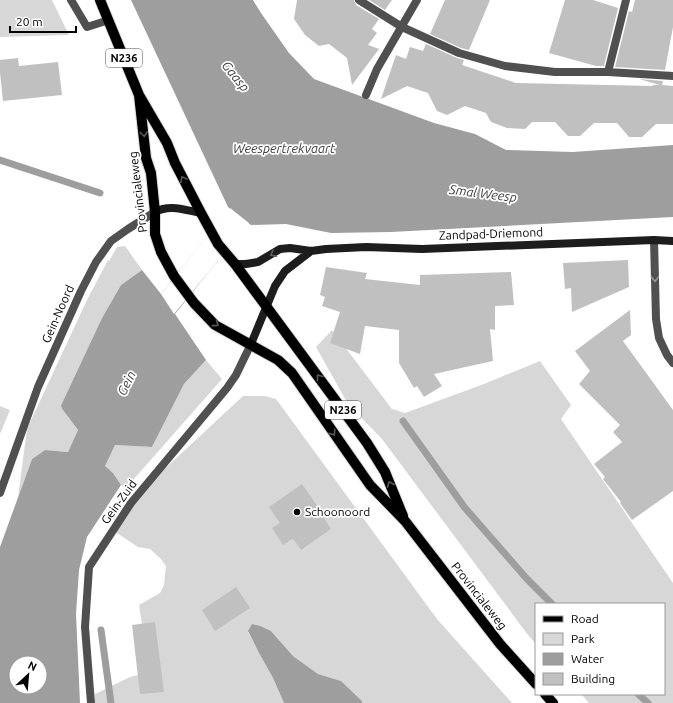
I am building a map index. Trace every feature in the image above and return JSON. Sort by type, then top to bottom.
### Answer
[{"type":"main road","name":"Provincialeweg","points":[[100,0],[139,95],[167,143],[175,163],[218,244],[235,264],[367,443],[385,472],[405,520]]},
{"type":"main road","name":"Provincialeweg","points":[[139,95],[146,158],[151,173],[155,212],[155,234],[174,276],[194,303],[215,325],[278,360],[292,373],[370,485],[405,520],[500,644],[535,683]]},
{"type":"main road","points":[[546,695],[553,703]]},
{"type":"street","points":[[71,0],[87,27],[109,20]]},
{"type":"street","points":[[359,0],[402,27],[459,53],[505,66],[555,72],[608,72],[673,76]]},
{"type":"street","points":[[366,95],[377,69],[417,0]]},
{"type":"street","points":[[608,72],[626,0]]},
{"type":"street","name":"Gein-Noord","points":[[0,493],[38,388],[81,291],[96,262],[111,241],[161,209],[175,208],[201,213]]},
{"type":"street","points":[[654,240],[656,319],[658,338],[673,363]]},
{"type":"street","name":"Zandpad-Driemond","points":[[235,264],[258,262],[280,249],[290,248],[311,251],[366,247],[422,249],[654,240],[673,241]]},
{"type":"street","points":[[251,344],[275,286],[285,271],[311,251]]},
{"type":"street","name":"Gein-Zuid","points":[[91,703],[84,627],[89,567],[131,503],[227,388],[236,375],[251,344]]},
{"type":"green space","points":[[0,0],[52,0],[69,35],[0,37]]},
{"type":"green space","points":[[125,246],[142,270],[121,285],[102,318],[64,399],[63,410],[78,430],[68,452],[45,450],[32,459],[18,497],[27,429],[87,300],[108,260],[109,261],[117,247]]},
{"type":"green space","points":[[332,330],[392,409],[405,413],[484,384],[540,361],[571,405],[561,419],[673,583],[673,703],[589,703],[582,695],[665,695],[665,603],[535,603],[535,643],[382,439],[348,404],[316,347]]},
{"type":"green space","points":[[206,360],[222,379],[126,488],[121,485],[113,473],[104,466],[115,445],[152,447],[184,384]]},
{"type":"green space","points":[[243,396],[265,396],[276,399],[437,619],[512,703],[362,703],[362,701],[341,681],[318,674],[293,656],[271,631],[248,632],[273,678],[284,703],[95,703],[95,694],[130,677],[138,675],[146,655],[139,605],[160,593],[164,585],[166,566],[150,549],[138,547],[111,529],[129,502]]},
{"type":"green space","points":[[0,406],[10,410],[0,434]]},
{"type":"water","name":"Weespertrekvaart","points":[[131,0],[253,0],[289,53],[314,79],[434,123],[475,134],[506,150],[573,152],[673,145],[673,217],[391,232],[331,233],[286,224],[251,225],[248,223],[175,314],[206,360],[184,384],[152,447],[115,445],[105,466],[113,473],[121,485],[87,537],[79,570],[76,614],[80,703],[0,703],[0,547],[32,459],[45,450],[68,452],[78,430],[61,406],[102,318],[121,285],[142,270],[161,294],[230,209]]},
{"type":"water","points":[[252,624],[271,631],[293,656],[318,674],[341,681],[362,701],[362,703],[284,703],[273,678],[248,631]]},
{"type":"pier","points":[[230,208],[249,223],[174,314],[161,294]]},
{"type":"building","points":[[297,0],[354,0],[356,5],[379,19],[372,29],[377,33],[368,45],[379,49],[352,85],[347,58],[329,44],[319,46],[305,35],[294,19]]},
{"type":"building","points":[[369,0],[392,0],[385,10]]},
{"type":"building","points":[[445,0],[490,0],[469,50],[430,34]]},
{"type":"building","points":[[565,0],[593,0],[618,8],[604,66],[596,66],[549,53]]},
{"type":"building","points":[[635,0],[673,0],[673,27],[665,70],[615,67],[629,11],[632,12]]},
{"type":"building","points":[[426,44],[464,60],[462,65],[516,83],[653,86],[660,85],[639,79],[663,81],[662,85],[673,86],[673,124],[656,124],[642,137],[629,137],[617,123],[594,123],[580,136],[568,136],[555,122],[532,122],[525,129],[507,128],[491,122],[486,113],[465,106],[447,115],[437,111],[428,93],[407,86],[381,99],[396,55],[406,59],[410,47],[423,51]]},
{"type":"building","points":[[18,58],[19,66],[58,62],[62,95],[3,101],[0,60]]},
{"type":"building","points":[[628,260],[629,287],[572,312],[571,288],[565,289],[563,263]]},
{"type":"building","points":[[326,267],[367,273],[365,279],[420,285],[420,275],[511,272],[514,305],[495,306],[495,330],[490,329],[493,361],[434,374],[442,386],[424,397],[417,386],[414,388],[399,363],[399,330],[365,326],[360,354],[330,343],[340,312],[322,306],[325,297],[320,295]]},
{"type":"building","points":[[630,310],[631,335],[623,341],[673,410],[673,491],[632,520],[620,503],[621,502],[603,479],[605,477],[594,464],[622,442],[613,432],[620,425],[579,384],[590,371],[575,351]]},
{"type":"building","name":"Schoonoord","points":[[302,484],[325,517],[324,518],[331,529],[301,550],[292,539],[283,545],[272,528],[280,523],[269,507]]},
{"type":"building","points":[[236,587],[250,608],[215,631],[202,610]]},
{"type":"building","points":[[155,622],[164,692],[140,694],[132,625]]},
{"type":"waterway","points":[[0,160],[100,193]]},
{"type":"waterway","points":[[403,421],[465,508],[527,579],[551,603]]},
{"type":"waterway","points":[[101,630],[111,703]]},
{"type":"waterway","points":[[639,695],[648,703]]},
{"type":"place","name":"Schoonoord","points":[[297,512]]},
{"type":"water label","name":"Gaasp","points":[[236,76]]},
{"type":"water label","name":"Smal Weesp","points":[[483,193]]},
{"type":"water label","name":"Gein","points":[[126,383]]}]
